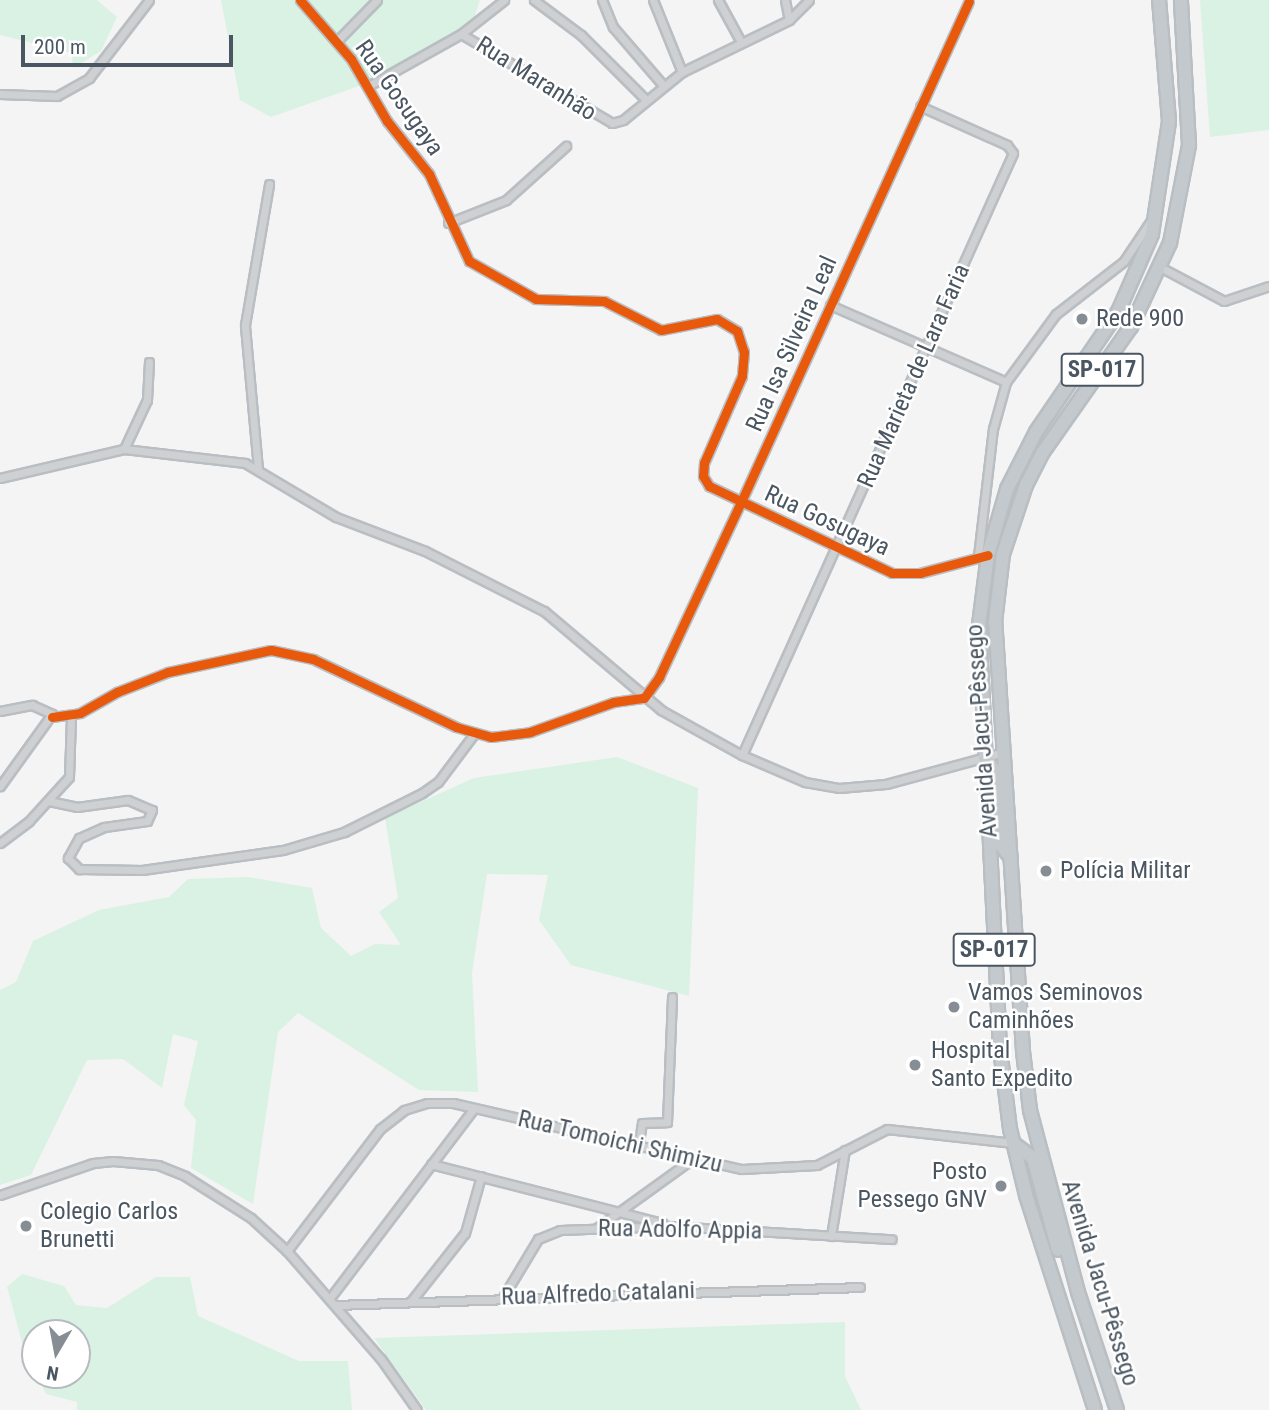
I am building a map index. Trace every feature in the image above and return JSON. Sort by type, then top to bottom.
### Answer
[{"type":"highway","name":"Avenida Jacu-Pêssego","points":[[1094,1410],[1017,1164],[1013,1143],[998,1022],[980,670],[983,555],[1016,470],[1050,410],[1118,312],[1143,261],[1159,205],[1169,121],[1159,0]]},
{"type":"highway","name":"Avenida Jacu-Pêssego","points":[[1117,1410],[1074,1277],[1029,1113],[995,622],[1013,517],[1044,453],[1131,327],[1162,268],[1180,209],[1189,145],[1181,0]]},
{"type":"highway","points":[[980,670],[987,687],[990,741],[997,744],[1002,733]]},
{"type":"highway","points":[[985,757],[995,772],[1001,845],[1011,858]]},
{"type":"highway","points":[[998,1022],[1006,1035],[1016,1118],[1021,1122],[1029,1113]]},
{"type":"highway","points":[[1029,1113],[1013,1143],[1030,1152],[1063,1264],[1074,1277]]},
{"type":"highway","points":[[1017,1164],[1024,1158],[1028,1160],[1046,1226],[1054,1238]]},
{"type":"street","points":[[0,94],[44,98],[81,84],[100,69],[149,0]]},
{"type":"street","name":"Rua Gosugaya","points":[[300,0],[337,41],[369,85],[387,121],[429,174],[448,223],[470,261],[523,295],[604,301],[661,330],[717,319],[732,325],[742,345],[742,376],[702,470],[709,486],[902,574],[983,555]]},
{"type":"street","points":[[337,41],[377,0]]},
{"type":"street","points":[[369,85],[461,34],[504,0]]},
{"type":"street","points":[[534,0],[581,35],[645,99],[682,72],[789,20],[809,0]]},
{"type":"street","points":[[602,0],[612,27],[662,84]]},
{"type":"street","points":[[653,0],[682,72]]},
{"type":"street","points":[[718,0],[741,42]]},
{"type":"street","points":[[785,0],[789,20]]},
{"type":"street","name":"Rua Isa Silveira Leal","points":[[644,698],[659,677],[741,502],[969,1]]},
{"type":"street","name":"Rua Maranhão","points":[[461,34],[612,123],[645,99]]},
{"type":"street","name":"Rua Marieta de Lara Faria","points":[[742,755],[927,348],[1012,149],[920,106]]},
{"type":"street","points":[[448,223],[506,200],[566,146]]},
{"type":"street","points":[[258,469],[245,325],[270,184]]},
{"type":"street","points":[[983,555],[993,429],[1006,382],[1056,314],[1124,261],[1159,205]]},
{"type":"street","points":[[1162,268],[1224,301],[1269,286]]},
{"type":"street","points":[[830,305],[1006,382]]},
{"type":"street","points":[[124,449],[147,400],[149,362]]},
{"type":"street","points":[[0,478],[124,449],[221,458],[258,469],[336,517],[425,551],[544,611],[587,644],[644,698],[742,755],[805,782],[855,788],[1004,752]]},
{"type":"street","points":[[0,711],[32,705],[52,716],[71,716],[168,672],[271,650],[313,659],[474,734],[491,737],[530,732],[614,702],[644,698]]},
{"type":"street","points":[[0,786],[52,716]]},
{"type":"street","points":[[0,843],[49,801],[71,769],[71,716]]},
{"type":"street","points":[[49,801],[77,807],[136,801],[153,813],[147,821],[104,827],[79,838],[68,858],[79,869],[142,870],[283,850],[344,832],[422,793],[438,782],[474,734]]},
{"type":"street","points":[[638,1147],[642,1123],[667,1122],[672,997]]},
{"type":"street","name":"Rua Tomoichi Shimizu","points":[[287,1251],[390,1119],[426,1102],[474,1108],[737,1169],[817,1165],[887,1129],[1013,1143]]},
{"type":"street","points":[[330,1298],[474,1108]]},
{"type":"street","points":[[831,1236],[845,1150]]},
{"type":"street","points":[[597,1228],[691,1160]]},
{"type":"street","points":[[0,1195],[93,1163],[151,1164],[185,1176],[225,1200],[287,1251],[330,1298],[417,1410]]},
{"type":"street","points":[[431,1164],[620,1209],[670,1226]]},
{"type":"street","points":[[412,1300],[465,1233],[481,1176]]},
{"type":"street","name":"Rua Adolfo Appia","points":[[503,1297],[543,1235],[597,1228],[670,1226],[892,1239]]},
{"type":"street","name":"Rua Alfredo Catalani","points":[[335,1305],[412,1300],[860,1287]]},
{"type":"green space","points":[[0,0],[97,0],[117,17],[101,51],[73,68],[72,53],[0,35]]},
{"type":"green space","points":[[221,0],[480,0],[473,21],[373,81],[271,117],[240,100]]},
{"type":"green space","points":[[1200,0],[1269,0],[1269,130],[1210,137]]},
{"type":"green space","points":[[617,757],[698,788],[689,996],[571,965],[539,920],[548,875],[487,874],[472,973],[478,1092],[419,1090],[298,1013],[278,1032],[253,1204],[191,1168],[196,1120],[184,1105],[198,1041],[173,1034],[162,1088],[123,1059],[87,1060],[31,1175],[0,1185],[0,990],[16,982],[33,941],[99,910],[169,897],[188,879],[248,877],[312,888],[321,928],[351,956],[375,944],[401,945],[379,912],[398,898],[385,818],[474,778]]},
{"type":"green space","points":[[22,1274],[64,1286],[76,1305],[107,1308],[156,1277],[190,1277],[198,1316],[299,1361],[348,1361],[352,1410],[77,1410],[77,1402],[46,1394],[44,1389],[91,1389],[91,1319],[21,1319],[21,1339],[7,1287]]},
{"type":"green space","points":[[845,1322],[845,1376],[861,1410],[426,1410],[374,1338]]},
{"type":"cycle path","points":[[300,0],[351,59],[387,121],[429,174],[469,261],[536,299],[604,301],[661,330],[717,319],[737,331],[744,352],[742,376],[704,463],[703,476],[709,486],[892,573],[920,573],[988,555]]},
{"type":"cycle path","points":[[52,717],[80,713],[117,692],[168,672],[271,650],[313,659],[456,727],[491,737],[530,732],[614,702],[644,698],[659,677],[741,502],[969,1]]},
{"type":"place","name":"Rede 900","points":[[1082,319]]},
{"type":"place","name":"Polícia Militar","points":[[1046,871]]},
{"type":"place","name":"Vamos Seminovos Caminhões","points":[[954,1007]]},
{"type":"place","name":"Hospital Santo Expedito","points":[[915,1065]]},
{"type":"place","name":"Posto Pessego GNV","points":[[1001,1186]]},
{"type":"place","name":"Colegio Carlos Brunetti","points":[[26,1226]]}]
